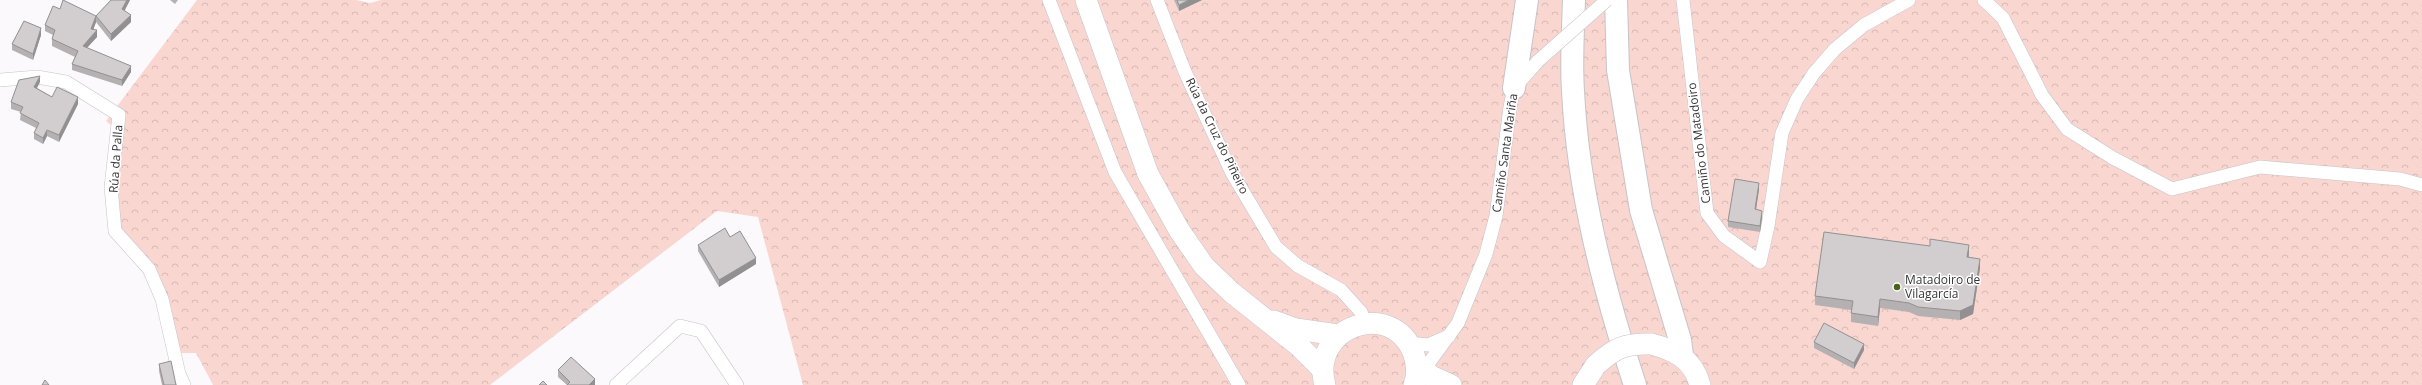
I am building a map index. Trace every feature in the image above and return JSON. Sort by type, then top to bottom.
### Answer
[{"type":"highway","points":[[1514,88],[1527,0]]},
{"type":"highway","points":[[1574,0],[1573,92],[1588,211],[1603,281],[1635,385]]},
{"type":"highway","points":[[1616,0],[1618,70],[1639,203],[1680,340],[1682,355]]},
{"type":"main road","points":[[1086,0],[1148,174],[1179,230],[1204,266],[1251,308],[1299,346],[1323,380]]},
{"type":"main road","points":[[1251,308],[1274,321],[1296,329],[1338,335]]},
{"type":"main road","points":[[1323,380],[1327,351],[1338,335],[1350,327],[1365,323],[1389,327],[1408,343],[1417,375],[1431,376],[1451,385]]},
{"type":"main road","points":[[1585,378],[1619,348],[1631,344],[1651,344],[1668,348],[1682,355],[1692,365],[1700,385]]},
{"type":"street","points":[[1049,0],[1115,172],[1239,385]]},
{"type":"street","name":"Rúa da Cruz do Piñeiro","points":[[1157,0],[1185,72],[1232,172],[1276,247],[1298,266],[1341,290],[1361,312],[1365,323]]},
{"type":"street","name":"Camiño Santa Mariña","points":[[1417,375],[1449,336],[1467,304],[1486,254],[1496,216],[1510,107],[1514,88],[1538,61],[1607,0]]},
{"type":"street","name":"Camiño do Matadoiro","points":[[1683,0],[1707,213],[1724,236],[1760,262],[1768,226],[1782,133],[1797,98],[1835,49],[1864,25],[1909,0]]},
{"type":"street","points":[[1984,0],[2003,18],[2042,95],[2067,129],[2113,158],[2172,189],[2260,166],[2400,179],[2422,185]]},
{"type":"street","name":"Rúa da Palla","points":[[0,80],[37,77],[66,82],[119,114],[111,187],[116,231],[150,269],[162,298],[179,374],[184,385]]},
{"type":"street","points":[[616,385],[680,326],[701,331],[737,385]]},
{"type":"street","points":[[1408,343],[1428,345],[1449,336]]},
{"type":"green space","points":[[197,0],[356,0],[370,3],[381,0],[2422,0],[2422,385],[803,385],[758,217],[717,211],[490,385],[213,385],[196,353],[174,353],[162,299],[115,231],[117,130],[106,121]]},
{"type":"building","points":[[63,0],[96,16],[91,29],[97,30],[83,46],[131,66],[122,80],[72,64],[78,51],[52,39],[55,30],[45,25],[53,6],[60,9]]},
{"type":"building","points":[[111,0],[127,0],[122,9],[131,15],[111,34],[96,16]]},
{"type":"building","points":[[1177,0],[1189,0],[1179,5]]},
{"type":"building","points":[[24,21],[41,28],[33,54],[12,44]]},
{"type":"building","points":[[40,76],[34,87],[52,97],[57,87],[78,97],[59,135],[47,130],[43,138],[34,133],[39,123],[20,113],[23,107],[11,102],[19,80]]},
{"type":"building","points":[[1735,179],[1759,183],[1755,209],[1762,211],[1760,226],[1728,221]]},
{"type":"building","points":[[725,228],[730,237],[740,231],[756,258],[719,280],[698,245]]},
{"type":"building","name":"Matadoiro de Vilagarcía","points":[[1824,232],[1930,246],[1930,239],[1969,245],[1967,257],[1980,259],[1973,305],[1960,311],[1918,307],[1909,303],[1880,299],[1878,317],[1851,313],[1853,301],[1815,296]]},
{"type":"building","points":[[1824,323],[1864,344],[1854,363],[1814,342]]},
{"type":"building","points":[[571,357],[595,379],[589,385],[567,385],[570,382],[558,370]]},
{"type":"building","points":[[171,361],[176,385],[164,385],[159,364]]},
{"type":"building","points":[[45,380],[49,385],[42,385]]},
{"type":"building","points":[[543,381],[547,385],[539,385]]},
{"type":"place","name":"Matadoiro de Vilagarcía","points":[[1897,287]]}]
